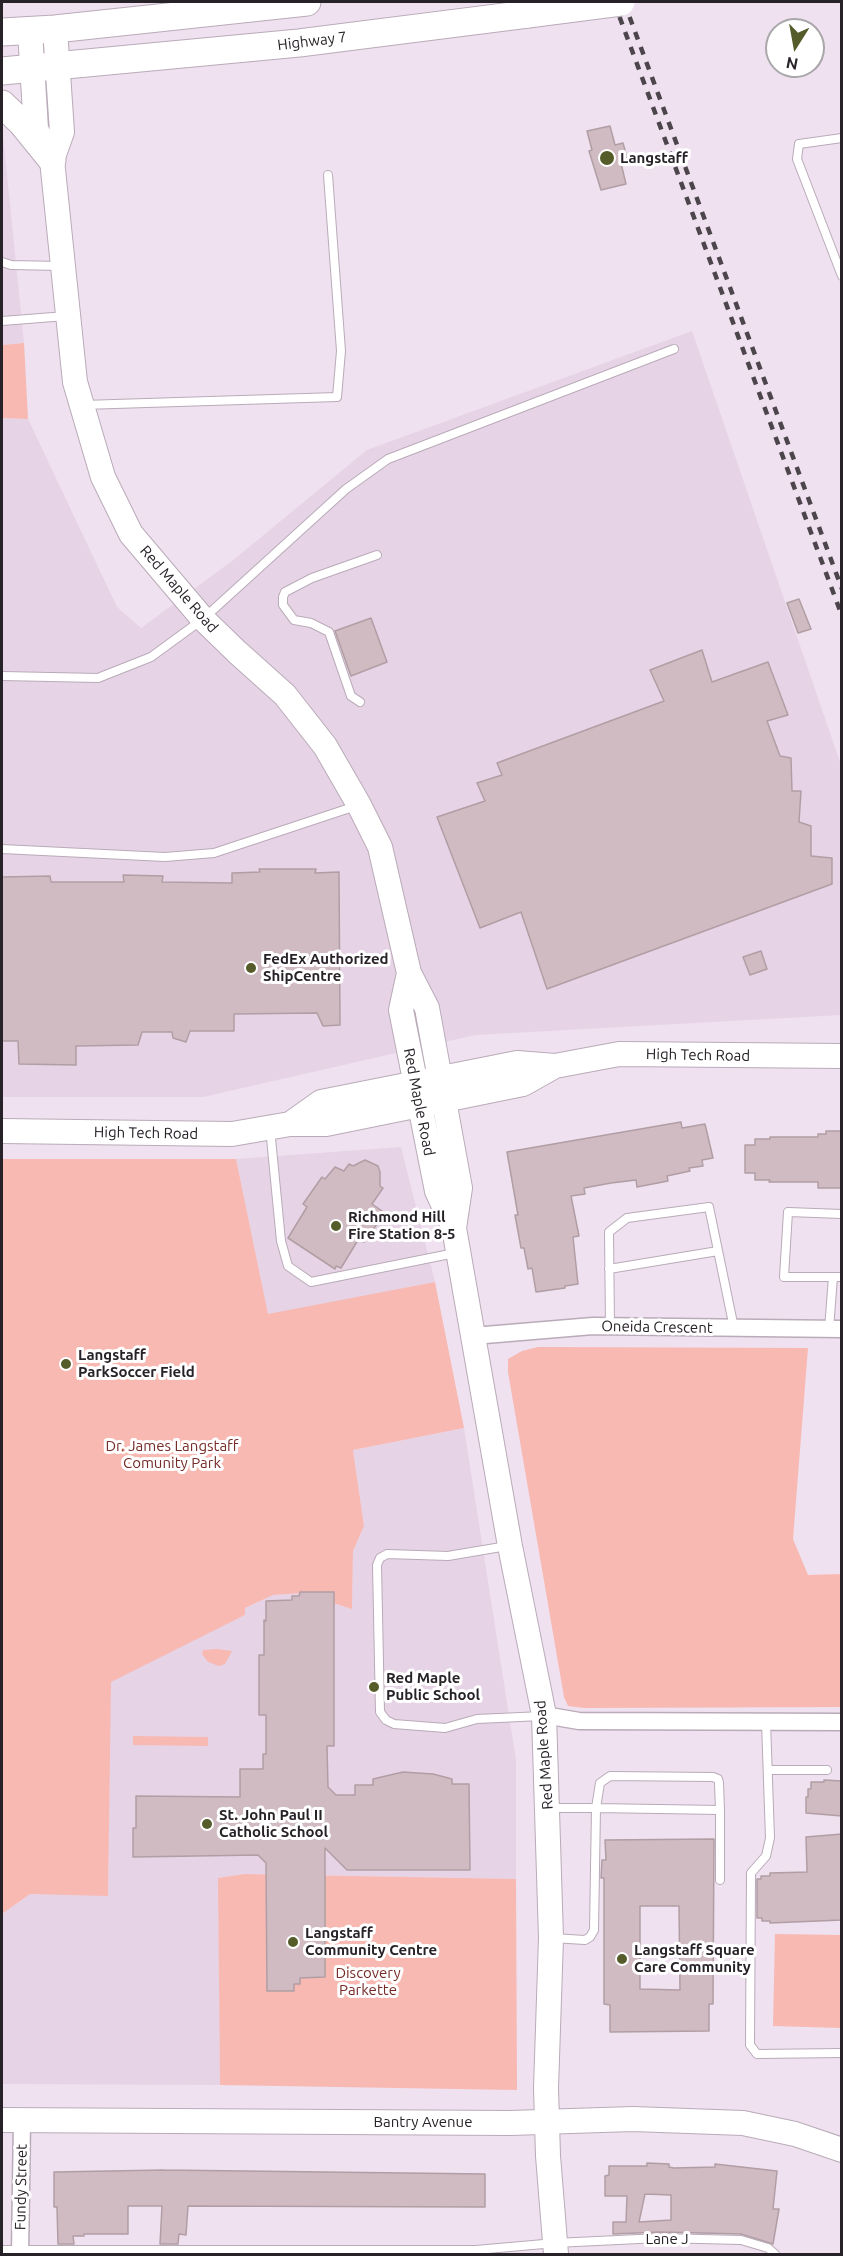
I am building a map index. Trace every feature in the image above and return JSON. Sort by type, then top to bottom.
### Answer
[{"type":"main road","points":[[2,32],[43,30],[307,2]]},
{"type":"main road","name":"Highway 7","points":[[2,71],[299,43],[621,2]]},
{"type":"main road","points":[[2,104],[10,110],[52,160]]},
{"type":"street","name":"Red Maple Road","points":[[43,30],[46,67],[36,129],[52,160],[66,316],[75,382],[103,477],[131,534],[203,619],[285,695],[325,746],[380,847],[409,973],[427,1008],[460,1188],[454,1228]]},
{"type":"street","name":"Red Maple Road","points":[[409,973],[401,1010],[437,1191],[454,1228],[459,1252],[510,1546],[544,1715],[551,1938],[546,2088],[555,2249]]},
{"type":"street","name":"High Tech Road","points":[[2,1131],[232,1134],[280,1126],[326,1124],[418,1094],[442,1089],[523,1084],[555,1066],[619,1054],[842,1056]]},
{"type":"street","name":"Oneida Crescent","points":[[473,1336],[610,1326],[835,1329]]},
{"type":"street","points":[[544,1715],[579,1721],[842,1722]]},
{"type":"street","name":"Bantry Avenue","points":[[12,2120],[548,2122],[633,2120],[743,2123],[795,2134],[842,2150]]},
{"type":"street","name":"Fundy Street","points":[[12,2120],[20,2252]]},
{"type":"lane","points":[[842,138],[800,144],[797,159],[842,276]]},
{"type":"lane","points":[[81,405],[338,397],[341,351],[328,175]]},
{"type":"lane","points":[[2,262],[11,265],[62,266]]},
{"type":"lane","points":[[2,321],[66,316]]},
{"type":"lane","points":[[2,676],[98,678],[151,657],[203,619],[346,489],[388,459],[674,349]]},
{"type":"lane","points":[[360,702],[351,696],[329,632],[311,623],[294,620],[283,605],[283,597],[285,592],[312,578],[377,555]]},
{"type":"lane","points":[[2,849],[165,857],[214,853],[359,805]]},
{"type":"lane","points":[[280,1126],[281,1241],[288,1266],[311,1282],[459,1252]]},
{"type":"lane","points":[[610,1326],[609,1232],[627,1218],[709,1207],[734,1328]]},
{"type":"lane","points":[[835,1329],[837,1277],[784,1277],[788,1212],[842,1214]]},
{"type":"lane","points":[[609,1269],[718,1251]]},
{"type":"lane","points":[[510,1546],[448,1556],[387,1554],[380,1558],[377,1565],[380,1712],[386,1720],[394,1724],[445,1728],[477,1719],[544,1715]]},
{"type":"lane","points":[[766,1722],[770,1838],[766,1856],[751,1873],[750,2045],[757,2054],[842,2053]]},
{"type":"lane","points":[[768,1770],[827,1770]]},
{"type":"lane","points":[[551,1938],[585,1940],[594,1930],[596,1808],[600,1784],[610,1776],[713,1777],[718,1779],[720,1880]]},
{"type":"lane","points":[[548,1808],[720,1810]]},
{"type":"lane","name":"Lane J","points":[[2,2250],[20,2252],[555,2249],[660,2238],[741,2240],[768,2248],[776,2254]]},
{"type":"shaded area","points":[[2,134],[24,343],[2,345]]},
{"type":"shaded area","points":[[692,331],[841,765],[841,1015],[475,1035],[203,1097],[2,1097],[2,418],[28,419],[117,607],[141,628],[232,561],[367,450]]},
{"type":"shaded area","points":[[401,1147],[435,1282],[268,1315],[236,1159]]},
{"type":"shaded area","points":[[464,1428],[516,1760],[516,1879],[244,1874],[219,1878],[220,2085],[2,2084],[2,1914],[30,1894],[108,1895],[110,1682],[245,1615],[245,1608],[273,1595],[302,1593],[352,1609],[353,1551],[364,1526],[353,1450]]},
{"type":"green space","points":[[24,343],[28,419],[2,418],[2,345]]},
{"type":"green space","name":"Dr. James Langstaff Comunity Park","points":[[2,1159],[236,1159],[268,1314],[435,1282],[464,1428],[353,1450],[364,1526],[353,1551],[352,1609],[302,1593],[273,1595],[245,1608],[245,1615],[111,1682],[108,1896],[30,1894],[2,1914]]},
{"type":"green space","points":[[538,1347],[808,1348],[793,1539],[808,1575],[841,1574],[841,1707],[584,1708],[568,1706],[564,1697],[508,1372],[508,1359],[522,1351]]},
{"type":"green space","points":[[203,1650],[232,1651],[225,1664],[219,1666],[208,1662],[202,1654]]},
{"type":"green space","points":[[133,1736],[208,1737],[208,1746],[133,1745]]},
{"type":"green space","name":"Discovery Parkette","points":[[244,1874],[516,1879],[517,2090],[220,2085],[218,1878]]},
{"type":"green space","points":[[775,1934],[841,1935],[841,2028],[773,2026]]},
{"type":"building","name":"Langstaff","points":[[610,126],[615,145],[623,143],[627,157],[620,159],[626,184],[601,190],[589,151],[592,150],[587,131]]},
{"type":"building","points":[[799,599],[811,629],[798,633],[787,603]]},
{"type":"building","points":[[371,618],[387,662],[351,676],[335,631]]},
{"type":"building","points":[[702,650],[712,682],[768,662],[788,715],[767,721],[780,756],[791,758],[792,791],[801,791],[799,822],[811,826],[811,856],[832,858],[832,884],[547,989],[521,912],[480,928],[437,817],[485,801],[477,783],[502,775],[497,763],[664,701],[650,670]]},
{"type":"building","points":[[259,869],[316,869],[315,873],[339,872],[340,1025],[323,1026],[317,1013],[234,1014],[234,1031],[190,1031],[186,1042],[173,1038],[172,1032],[142,1032],[138,1045],[76,1046],[76,1065],[19,1064],[18,1041],[2,1041],[2,877],[50,876],[51,882],[124,882],[123,875],[163,876],[162,882],[232,883],[232,873],[260,872]]},
{"type":"building","points":[[761,951],[767,969],[750,975],[743,957]]},
{"type":"building","points":[[681,1122],[682,1128],[705,1124],[713,1158],[702,1160],[703,1166],[689,1168],[690,1171],[667,1176],[668,1181],[637,1187],[636,1180],[611,1183],[584,1188],[585,1194],[571,1196],[579,1236],[573,1237],[578,1284],[536,1292],[532,1268],[528,1269],[524,1248],[521,1248],[507,1152]]},
{"type":"building","points":[[826,1131],[842,1131],[842,1188],[818,1188],[818,1182],[755,1180],[755,1173],[745,1173],[745,1145],[755,1145],[755,1139],[818,1137],[818,1134],[826,1134]]},
{"type":"building","name":"Richmond Hill Fire Station 8-5","points":[[365,1160],[378,1166],[380,1186],[383,1188],[372,1204],[385,1213],[364,1242],[358,1240],[341,1268],[336,1266],[335,1269],[288,1238],[307,1207],[303,1204],[322,1177],[325,1179],[335,1167],[344,1171],[349,1164],[353,1166]]},
{"type":"building","points":[[300,1592],[334,1592],[334,1746],[327,1746],[328,1787],[336,1795],[355,1795],[355,1785],[373,1785],[373,1779],[403,1772],[433,1774],[452,1779],[452,1784],[469,1784],[470,1870],[347,1870],[325,1848],[325,1977],[300,1978],[300,1984],[294,1984],[294,1991],[267,1991],[266,1863],[258,1855],[133,1857],[133,1828],[136,1828],[136,1796],[240,1797],[240,1769],[263,1769],[263,1754],[266,1754],[266,1715],[259,1715],[259,1655],[264,1655],[266,1601],[292,1600],[292,1596],[299,1596]]},
{"type":"building","points":[[824,1780],[842,1781],[842,1816],[806,1813],[806,1797],[808,1797],[808,1789],[811,1789],[811,1782],[824,1782]]},
{"type":"building","points":[[842,1834],[842,1920],[770,1923],[770,1921],[757,1918],[757,1879],[761,1879],[761,1876],[770,1876],[770,1873],[807,1872],[806,1837]]},
{"type":"building","name":"Langstaff Square Care Community","points":[[714,1839],[713,2004],[709,2004],[709,2031],[610,2032],[610,2005],[604,2004],[604,1878],[601,1878],[602,1860],[606,1860],[605,1840]],"holes":[[[640,1906],[679,1906],[680,1990],[640,1989]]]},
{"type":"building","points":[[647,2163],[669,2164],[669,2167],[674,2168],[715,2167],[715,2164],[777,2171],[773,2209],[779,2209],[773,2244],[741,2234],[660,2232],[613,2234],[613,2222],[626,2222],[627,2196],[605,2196],[605,2176],[609,2175],[609,2166],[647,2166]],"holes":[[[645,2194],[671,2195],[671,2220],[639,2222]]]},
{"type":"building","points":[[164,2170],[485,2174],[485,2207],[188,2206],[186,2235],[179,2234],[178,2244],[160,2244],[162,2206],[128,2206],[128,2234],[84,2234],[84,2236],[73,2236],[74,2244],[58,2244],[57,2207],[54,2207],[54,2172]]},
{"type":"railway","points":[[614,2],[842,616]]},
{"type":"railway","points":[[624,2],[842,589]]},
{"type":"place","name":"Langstaff","points":[[607,158]]},
{"type":"place","name":"FedEx Authorized ShipCentre","points":[[251,968]]},
{"type":"place","name":"Richmond Hill Fire Station 8-5","points":[[336,1226]]},
{"type":"place","name":"Langstaff ParkSoccer Field","points":[[66,1364]]},
{"type":"place","name":"Red Maple Public School","points":[[374,1687]]},
{"type":"place","name":"St. John Paul II Catholic School","points":[[207,1824]]},
{"type":"place","name":"Langstaff Community Centre","points":[[293,1942]]},
{"type":"place","name":"Langstaff Square Care Community","points":[[622,1959]]}]
